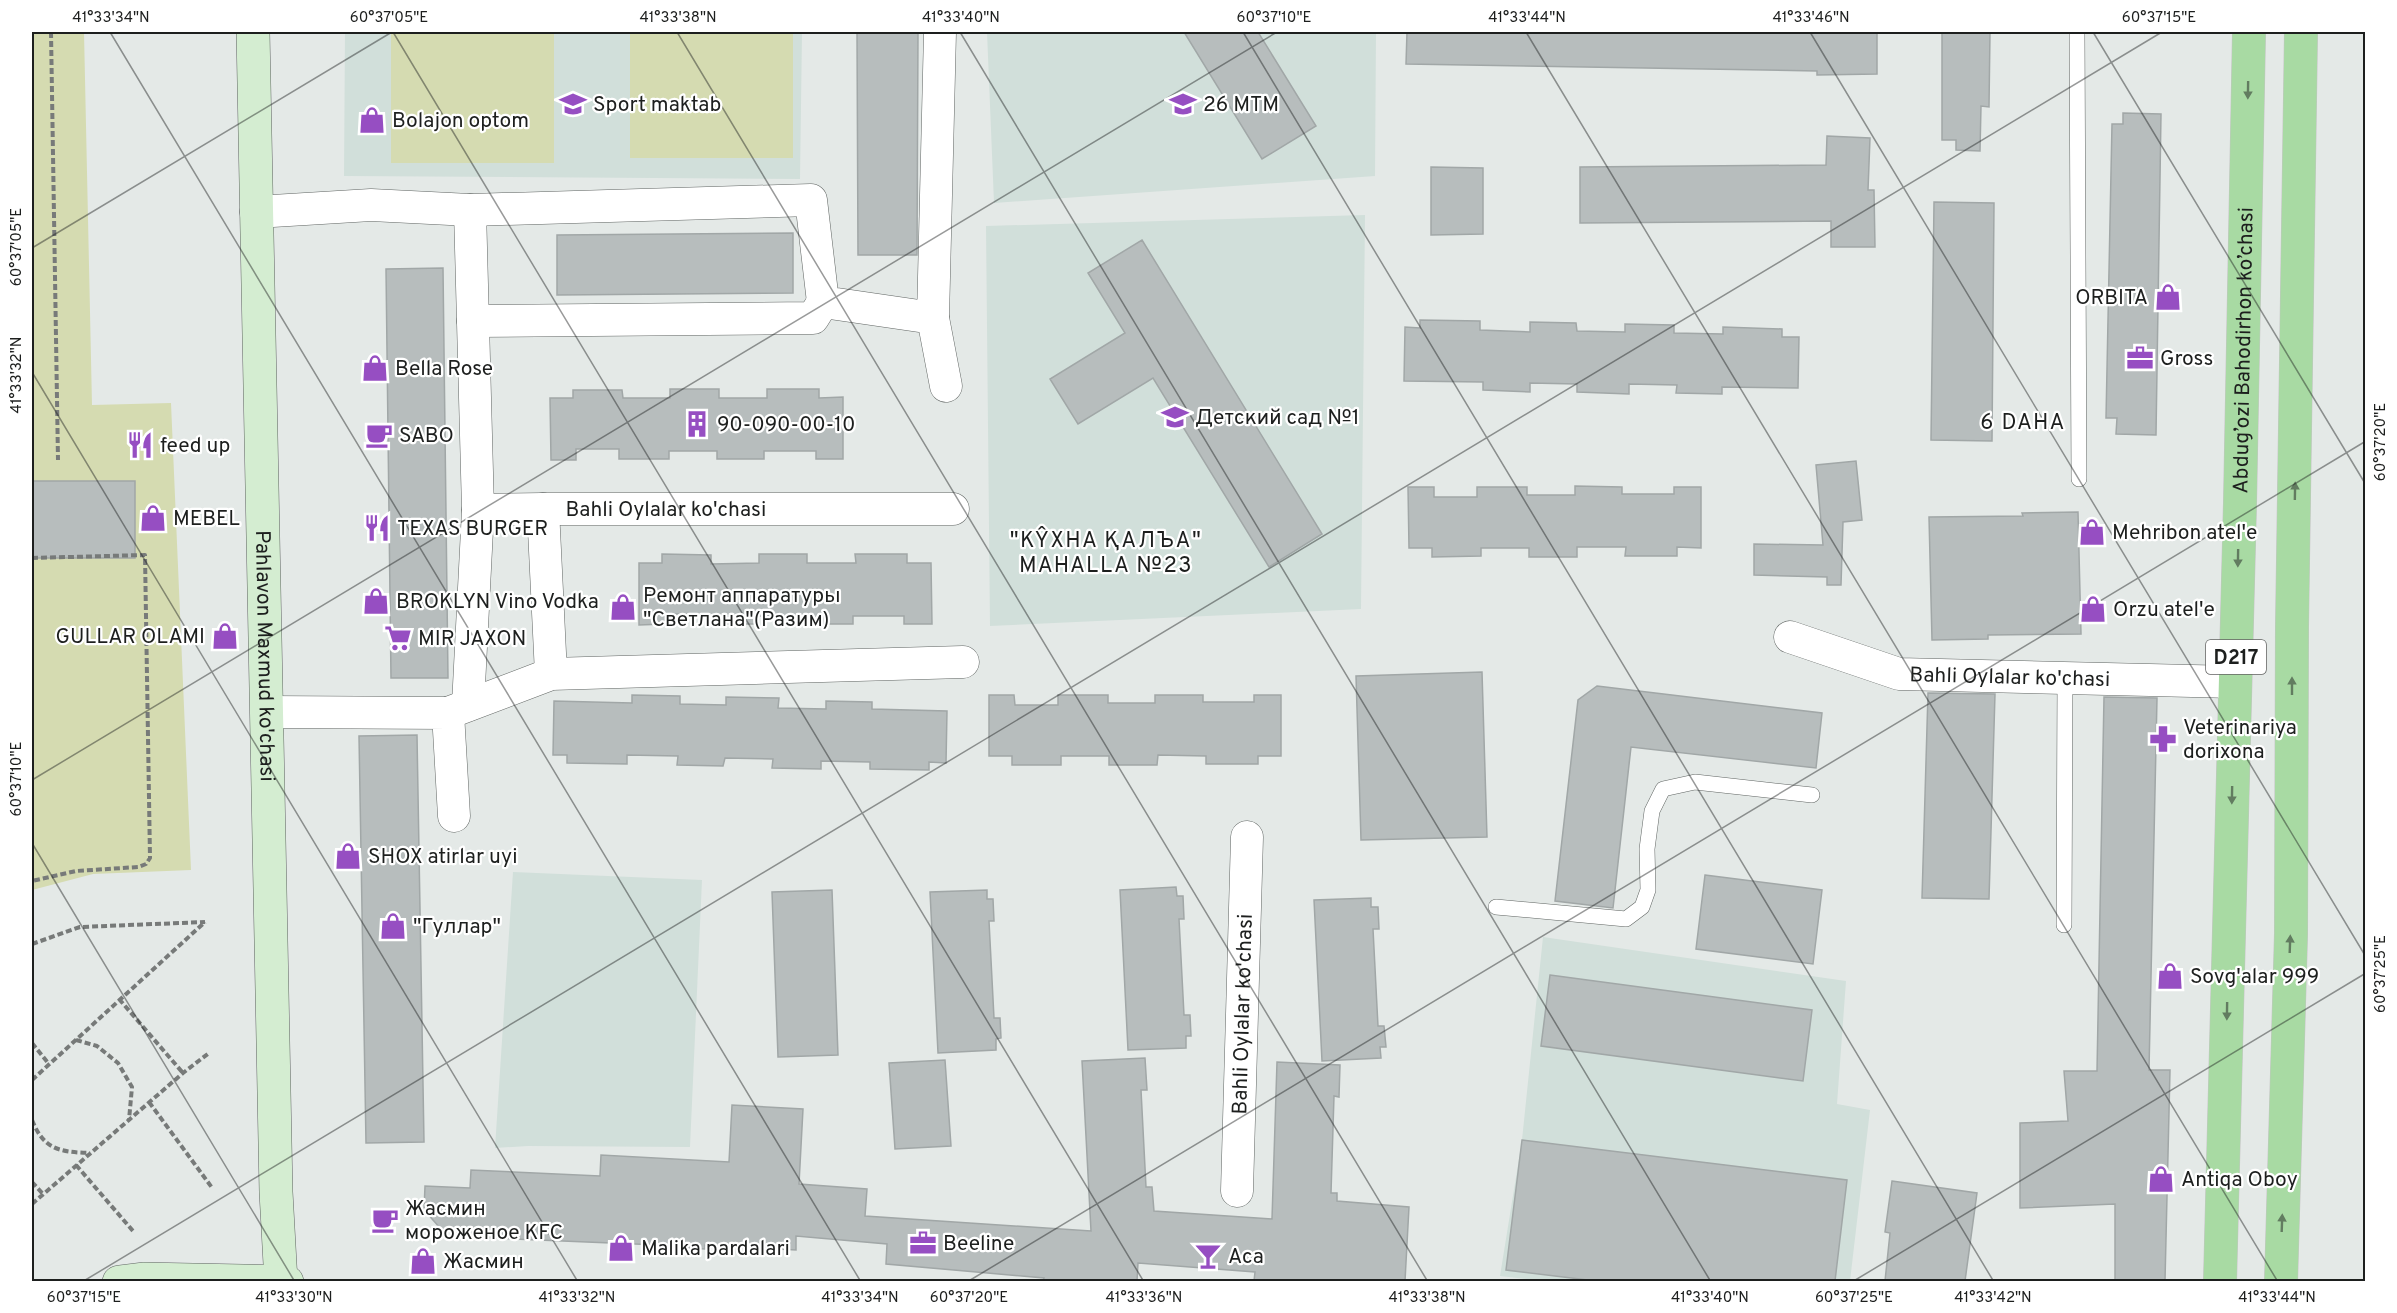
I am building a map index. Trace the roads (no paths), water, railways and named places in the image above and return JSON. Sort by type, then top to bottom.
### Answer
[{"type":"main road","name":"Pahlavon Maxmud ko'chasi","points":[[253,32],[276,1192],[283,1281]]},
{"type":"main road","name":"Abdug’ozi Bahodirhon ko’chasi","points":[[2220,1281],[2249,32]]},
{"type":"main road","name":"D217","points":[[2281,1281],[2291,934],[2292,627],[2301,32]]},
{"type":"main road","points":[[119,1281],[143,1279],[283,1281]]},
{"type":"street","points":[[940,32],[933,318],[946,386]]},
{"type":"street","points":[[256,212],[371,205],[470,210],[811,200],[824,302],[813,318],[473,321]]},
{"type":"street","points":[[454,816],[458,709],[478,510],[470,210]]},
{"type":"street","points":[[824,302],[933,318]]},
{"type":"street","points":[[478,510],[543,509]]},
{"type":"street","name":"Bahli Oylalar ko'chasi","points":[[551,674],[543,509],[953,509]]},
{"type":"street","name":"Bahli Oylalar ko'chasi","points":[[1790,637],[1899,674],[2235,682]]},
{"type":"street","points":[[267,712],[458,709],[551,674],[963,662]]},
{"type":"street","name":"Bahli Oylalar ko'chasi","points":[[1237,1191],[1247,837]]},
{"type":"lane","points":[[2077,32],[2079,479]]},
{"type":"lane","points":[[2064,678],[2064,925]]},
{"type":"lane","points":[[1496,907],[1626,919],[1642,907],[1648,890],[1647,849],[1652,811],[1664,789],[1695,782],[1812,795]]},
{"type":"place","name":"Sport maktab","points":[[573,104]]},
{"type":"place","name":"26 MTM","points":[[1183,104]]},
{"type":"place","name":"Bolajon optom","points":[[372,120]]},
{"type":"place","name":"ORBITA","points":[[2168,297]]},
{"type":"place","name":"Gross","points":[[2140,358]]},
{"type":"place","name":"Bella Rose","points":[[375,368]]},
{"type":"place","name":"Детский сад №1","points":[[1175,417]]},
{"type":"place","name":"90-090-00-10","points":[[697,424]]},
{"type":"place","name":"SABO","points":[[379,435]]},
{"type":"place","name":"feed up","points":[[140,445]]},
{"type":"place","name":"MEBEL","points":[[153,518]]},
{"type":"place","name":"TEXAS BURGER","points":[[377,528]]},
{"type":"place","name":"Mehribon atel'e","points":[[2092,532]]},
{"type":"place","name":"BROKLYN Vino Vodka","points":[[376,601]]},
{"type":"place","name":"Ремонт аппаратуры \"Светлана\"(Разим)","points":[[623,607]]},
{"type":"place","name":"Orzu atel'e","points":[[2093,609]]},
{"type":"place","name":"GULLAR OLAMI","points":[[225,636]]},
{"type":"place","name":"MIR JAXON","points":[[398,638]]},
{"type":"place","name":"Veterinariya dorixona","points":[[2163,739]]},
{"type":"place","name":"SHOX atirlar uyi","points":[[348,856]]},
{"type":"place","name":"\"Гуллар\"","points":[[393,926]]},
{"type":"place","name":"Sovg'alar 999","points":[[2170,976]]},
{"type":"place","name":"Antiqa Oboy","points":[[2161,1179]]},
{"type":"place","name":"Жасмин мороженое KFC","points":[[385,1220]]},
{"type":"place","name":"Beeline","points":[[923,1243]]},
{"type":"place","name":"Malika pardalari","points":[[621,1248]]},
{"type":"place","name":"Аса","points":[[1208,1256]]},
{"type":"place","name":"Жасмин","points":[[423,1261]]},
{"type":"district","name":"6 DAHA","points":[[2023,421]]},
{"type":"district","name":"\"KŶХНА ҚАЛЪА\" MAHALLA №23","points":[[1106,552]]}]
